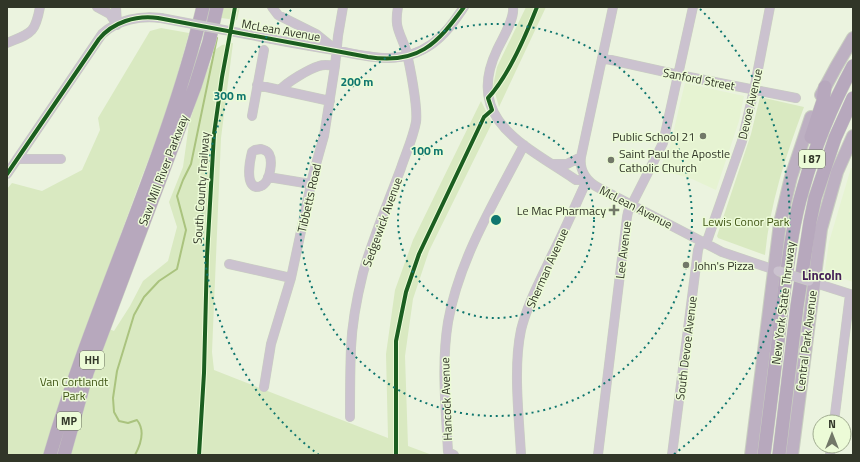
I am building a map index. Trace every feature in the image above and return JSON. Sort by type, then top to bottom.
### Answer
[{"type":"highway","name":"Saw Mill River Parkway","points":[[98,329],[170,119],[203,7]]},
{"type":"highway","name":"Saw Mill River Parkway","points":[[98,329],[195,86],[209,42],[217,7]]},
{"type":"highway","name":"New York State Thruway","points":[[764,455],[785,284],[797,213],[804,184],[817,145],[835,100],[853,66]]},
{"type":"highway","points":[[797,213],[805,155],[823,101],[825,87]]},
{"type":"highway","name":"New York State Thruway","points":[[779,455],[805,245],[815,198],[835,138],[853,98]]},
{"type":"highway","points":[[835,138],[853,114]]},
{"type":"highway","name":"HH","points":[[64,455],[98,329]]},
{"type":"highway","name":"HH","points":[[50,455],[68,397],[98,329]]},
{"type":"highway","name":"MP","points":[[58,455],[67,425],[82,389]]},
{"type":"main road","points":[[751,455],[776,270],[779,228],[789,183],[814,109],[853,38]]},
{"type":"main road","name":"Central Park Avenue","points":[[792,455],[811,282],[821,229],[837,172],[853,136]]},
{"type":"street","points":[[7,43],[29,34],[38,20],[40,7]]},
{"type":"street","points":[[97,7],[110,14],[117,24]]},
{"type":"street","points":[[116,7],[117,24]]},
{"type":"street","points":[[272,7],[278,15],[316,34],[337,51]]},
{"type":"street","name":"Tibbetts Road","points":[[264,386],[271,344],[291,278],[311,184],[324,136],[343,7]]},
{"type":"street","name":"Sedgewick Avenue","points":[[350,417],[351,348],[353,323],[364,273],[373,243],[410,143],[416,121],[416,109],[407,56],[398,32],[396,19],[398,7]]},
{"type":"street","name":"McLean Avenue","points":[[7,174],[99,39],[105,32],[117,24],[139,18],[161,18],[337,51],[378,58],[395,58],[407,56],[422,50],[440,37],[464,7]]},
{"type":"street","points":[[513,7],[512,18],[489,69],[487,80],[489,104],[495,115],[510,133],[524,145],[573,178],[587,180]]},
{"type":"street","name":"McLean Avenue","points":[[613,7],[581,157],[581,167],[587,180],[595,186],[732,256],[852,295]]},
{"type":"street","name":"Lee Avenue","points":[[598,455],[627,218],[663,143],[693,7]]},
{"type":"street","name":"Devoe Avenue","points":[[703,242],[742,140],[754,90],[770,7]]},
{"type":"street","points":[[252,116],[264,50]]},
{"type":"street","name":"Sanford Street","points":[[602,58],[796,98]]},
{"type":"street","points":[[280,90],[288,82],[316,67],[321,65],[335,66]]},
{"type":"street","points":[[257,85],[330,101]]},
{"type":"street","name":"Hancock Avenue","points":[[451,454],[443,375],[448,322],[454,298],[474,242],[524,145]]},
{"type":"street","points":[[552,164],[567,164],[581,157]]},
{"type":"street","points":[[17,158],[61,159]]},
{"type":"street","points":[[268,177],[311,184]]},
{"type":"street","name":"Sherman Avenue","points":[[521,455],[518,380],[519,350],[522,330],[537,286],[587,180]]},
{"type":"street","name":"South Devoe Avenue","points":[[672,455],[698,255],[703,242]]},
{"type":"street","points":[[229,264],[291,278]]},
{"type":"street","points":[[835,414],[852,295]]},
{"type":"shaded area","name":"Public School 21","points":[[685,83],[744,96],[739,121],[716,190],[692,179],[659,169],[669,150]]},
{"type":"shaded area","points":[[851,168],[853,169],[853,282],[830,274],[825,269],[829,242]]},
{"type":"green space","points":[[223,7],[240,7],[237,20],[221,18]]},
{"type":"green space","points":[[526,7],[546,7],[499,107],[493,86],[497,67]]},
{"type":"green space","name":"Van Cortlandt Park","points":[[161,28],[189,33],[168,109],[89,321],[114,331],[130,306],[143,281],[168,261],[177,227],[169,202],[183,167],[189,124],[202,83],[216,49],[222,45],[233,43],[221,138],[212,352],[214,370],[388,438],[386,354],[395,290],[413,240],[481,101],[492,123],[429,251],[413,299],[405,356],[408,446],[432,455],[7,455],[7,189],[12,183],[42,191],[82,170],[100,130],[98,118],[150,31]]},
{"type":"green space","name":"Lewis Conor Park","points":[[760,97],[804,107],[791,143],[775,198],[767,236],[765,255],[718,238],[717,236],[751,134]]},
{"type":"waterway","points":[[135,455],[139,446],[141,428],[137,420],[128,423],[119,421],[114,412],[113,398],[117,371],[134,315],[144,297],[159,281],[177,269],[186,230],[177,196],[191,164],[217,38]]},
{"type":"cycle path","name":"South County Trailway","points":[[199,455],[204,373],[207,256],[214,134],[222,77],[235,7]]},
{"type":"cycle path","points":[[7,174],[99,39],[111,28],[126,21],[150,17],[158,18],[385,59],[400,58],[425,49],[445,32],[464,7]]},
{"type":"cycle path","points":[[396,455],[396,341],[406,292],[419,254],[484,117],[492,110],[488,98],[496,89],[510,67],[537,7]]},
{"type":"place","name":"Public School 21","points":[[703,136]]},
{"type":"place","name":"Saint Paul the Apostle Catholic Church","points":[[611,160]]},
{"type":"place","name":"Le Mac Pharmacy","points":[[614,210]]},
{"type":"place","name":"John's Pizza","points":[[686,265]]},
{"type":"district","name":"Lincoln","points":[[822,275]]}]
